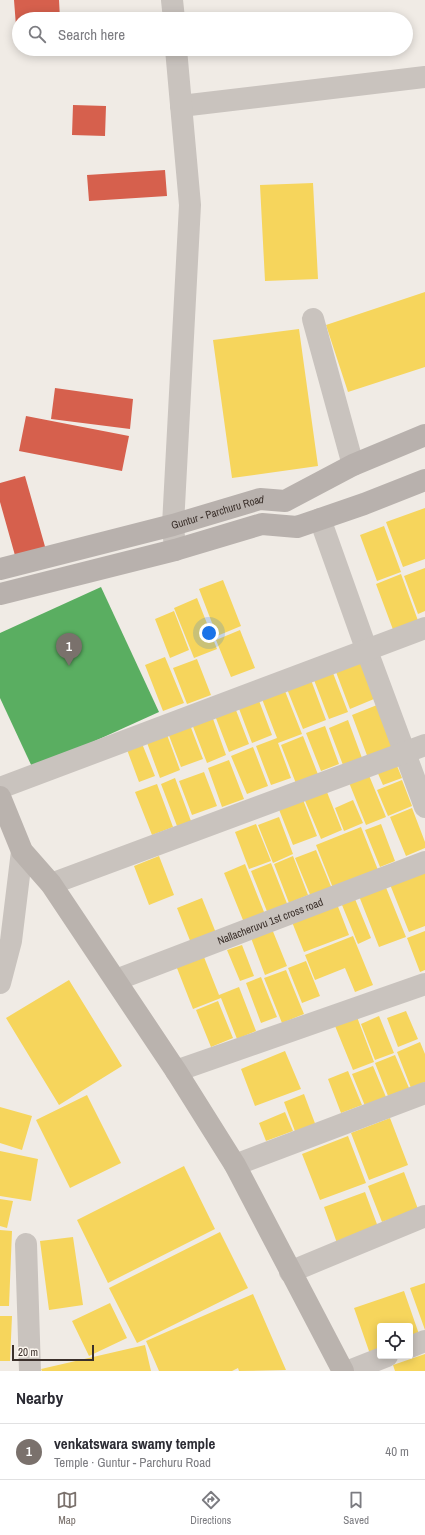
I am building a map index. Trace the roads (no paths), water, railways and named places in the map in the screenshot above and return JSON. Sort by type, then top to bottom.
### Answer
[{"type":"main road","name":"Guntur - Parchuru Road","points":[[0,569],[172,525],[260,499],[285,501],[353,464],[425,436]]},
{"type":"main road","name":"Guntur - Parchuru Road","points":[[0,594],[175,550],[262,524],[296,527],[364,504],[425,480]]},
{"type":"main road","points":[[0,797],[22,851],[51,884],[176,1071],[235,1165],[343,1371]]},
{"type":"street","points":[[172,0],[173,12]]},
{"type":"street","points":[[175,550],[172,525],[190,206],[177,56]]},
{"type":"street","points":[[181,106],[425,76]]},
{"type":"street","points":[[313,319],[353,464]]},
{"type":"street","points":[[320,519],[367,651],[415,749],[425,807]]},
{"type":"street","points":[[0,788],[425,628]]},
{"type":"street","points":[[51,884],[415,749]]},
{"type":"street","points":[[0,983],[11,941],[22,851]]},
{"type":"street","name":"Nallacheruvu 1st cross road","points":[[116,980],[425,862]]},
{"type":"street","points":[[176,1071],[425,984]]},
{"type":"street","points":[[235,1165],[425,1093]]},
{"type":"street","points":[[290,1272],[425,1216]]},
{"type":"street","points":[[26,1244],[30,1371]]},
{"type":"street","points":[[413,1346],[425,1341]]},
{"type":"street","points":[[349,1371],[379,1359]]},
{"type":"place","name":"venkatswara swamy temple","points":[[69,666]]}]
